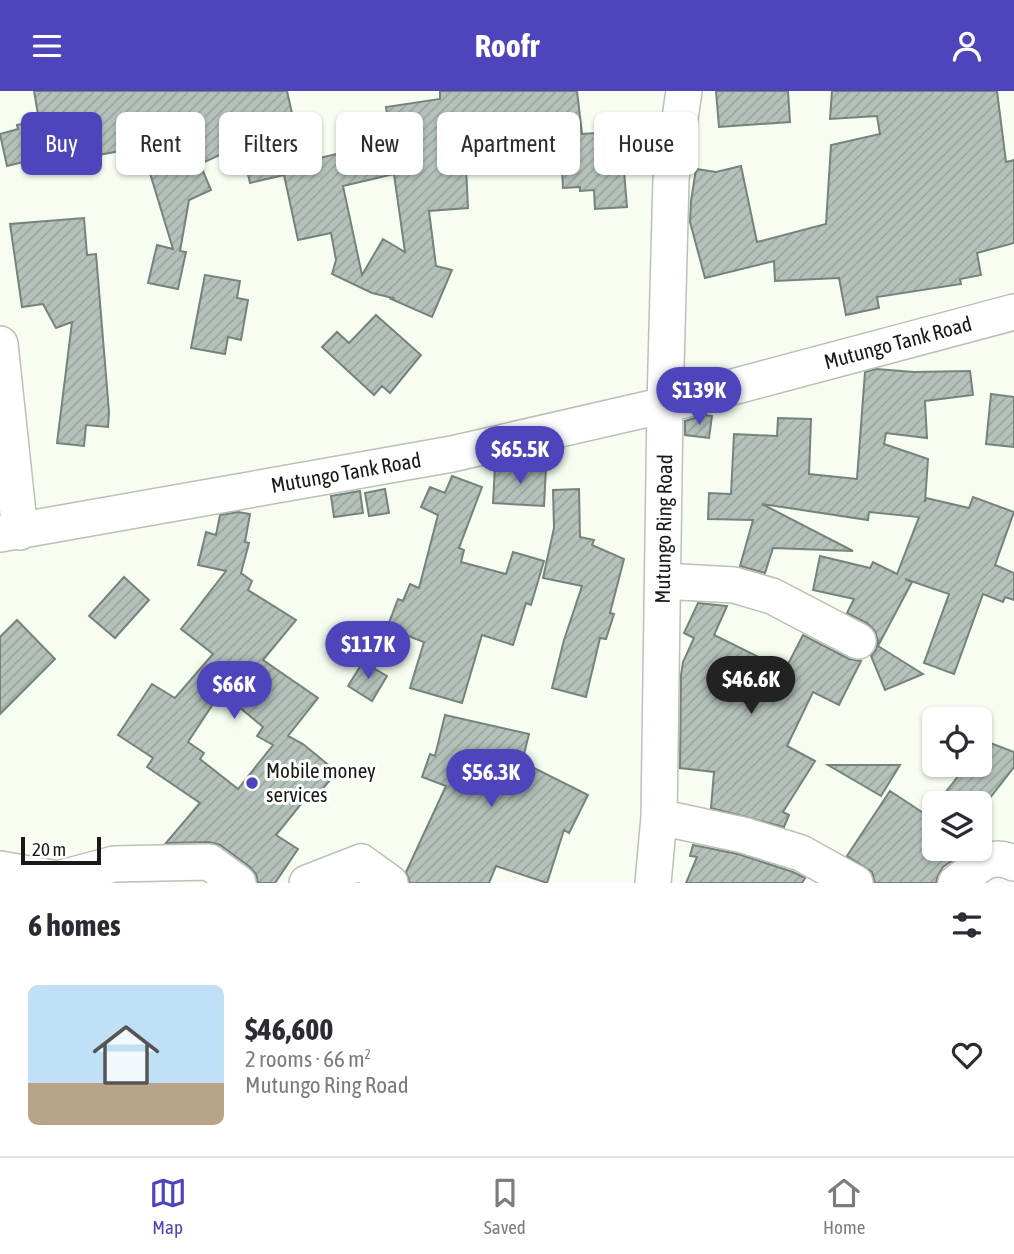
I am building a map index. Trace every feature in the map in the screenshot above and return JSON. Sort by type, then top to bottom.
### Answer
[{"type":"street","name":"Mutungo Ring Road","points":[[653,883],[659,817],[671,179],[684,91]]},
{"type":"street","name":"Mutungo Tank Road","points":[[10,533],[452,454],[665,405],[1014,312]]},
{"type":"street","points":[[0,344],[10,533]]},
{"type":"street","points":[[663,581],[734,585],[772,596],[858,641]]},
{"type":"street","points":[[659,817],[743,835],[801,853],[855,883]]},
{"type":"street","points":[[956,883],[991,858],[1003,858],[1014,863]]},
{"type":"street","points":[[0,869],[63,881],[114,864],[208,862],[238,883]]},
{"type":"street","points":[[307,883],[361,862],[390,883]]},
{"type":"building","points":[[34,91],[287,91],[292,112],[219,112],[219,155],[205,162],[205,112],[116,112],[116,152],[102,154],[102,112],[38,112]]},
{"type":"building","points":[[440,91],[577,91],[579,112],[437,112],[437,175],[466,175],[468,208],[429,211],[436,266],[452,270],[432,317],[332,274],[336,260],[331,233],[298,240],[284,175],[322,175],[322,157],[336,154],[336,175],[390,175],[343,186],[362,275],[383,239],[405,252],[394,175],[423,175],[423,112],[387,112],[386,107],[440,99]]},
{"type":"building","points":[[716,91],[788,91],[790,122],[719,127]]},
{"type":"building","points":[[832,91],[997,91],[1006,162],[1014,160],[1014,243],[977,253],[981,275],[960,279],[961,284],[877,297],[879,308],[846,315],[839,278],[775,281],[774,261],[705,278],[690,222],[691,201],[698,169],[716,172],[741,166],[757,242],[826,224],[831,145],[880,134],[877,116],[830,119]]},
{"type":"building","points":[[580,117],[582,134],[594,133],[594,175],[624,175],[627,207],[595,209],[594,190],[563,188],[562,175],[580,175]]},
{"type":"building","points":[[21,124],[21,163],[7,166],[0,134],[18,129],[17,125]]},
{"type":"building","points":[[151,175],[205,175],[211,190],[189,200],[180,251],[186,252],[178,289],[148,283],[157,245],[173,249]]},
{"type":"building","points":[[248,175],[284,175],[250,183]]},
{"type":"building","points":[[84,218],[87,255],[96,254],[109,412],[108,427],[86,425],[84,446],[57,443],[72,322],[56,328],[43,304],[22,307],[10,224]]},
{"type":"building","points":[[205,275],[240,281],[237,298],[248,300],[241,340],[228,337],[225,354],[191,348]]},
{"type":"building","points":[[376,315],[421,355],[390,393],[382,386],[374,395],[322,347],[337,332],[349,343]]},
{"type":"building","points":[[876,369],[914,372],[970,371],[973,395],[925,401],[927,438],[886,433],[884,444],[928,459],[925,502],[926,498],[969,508],[973,497],[1014,512],[995,565],[1014,573],[1014,600],[1005,597],[1003,602],[983,594],[954,674],[924,663],[949,594],[905,579],[912,582],[878,646],[923,674],[885,690],[871,656],[878,641],[875,631],[867,623],[847,613],[854,599],[813,590],[820,556],[870,568],[873,562],[897,574],[919,517],[869,512],[868,520],[762,504],[853,551],[773,548],[765,573],[740,566],[753,520],[708,519],[709,493],[731,494],[734,434],[777,436],[778,418],[811,419],[809,474],[857,479],[865,372]]},
{"type":"building","points":[[991,394],[1014,397],[1014,447],[986,444]]},
{"type":"building","points":[[705,415],[712,416],[709,438],[685,435],[685,421]]},
{"type":"building","points":[[495,466],[546,468],[544,506],[493,503]]},
{"type":"building","points":[[452,476],[482,487],[459,548],[464,550],[461,562],[506,574],[513,552],[544,561],[531,605],[526,603],[513,645],[482,635],[462,703],[410,688],[424,642],[387,628],[398,599],[403,601],[410,584],[419,588],[438,515],[421,507],[430,487],[445,493]]},
{"type":"building","points":[[385,489],[389,513],[369,516],[365,493]]},
{"type":"building","points":[[579,489],[580,537],[594,540],[592,545],[624,559],[610,613],[614,614],[606,639],[600,638],[586,697],[552,688],[582,586],[543,578],[554,528],[553,490]]},
{"type":"building","points":[[360,491],[363,513],[334,517],[331,496]]},
{"type":"building","points":[[238,512],[250,514],[245,542],[249,543],[241,573],[252,581],[248,590],[296,620],[263,660],[318,698],[288,736],[303,744],[337,772],[314,799],[309,794],[276,835],[298,849],[275,883],[258,883],[256,874],[250,867],[220,845],[209,842],[166,843],[200,803],[147,767],[153,758],[118,735],[152,684],[175,698],[213,654],[181,629],[226,571],[198,565],[206,532],[216,535],[220,515]],"holes":[[[221,692],[263,727],[257,736],[273,745],[238,789],[200,759],[204,753],[188,742]]]},
{"type":"building","points":[[124,577],[149,600],[115,638],[89,616]]},
{"type":"building","points":[[698,603],[727,606],[714,635],[785,670],[803,635],[849,659],[861,661],[839,705],[813,692],[787,746],[815,761],[783,812],[789,815],[784,827],[711,808],[714,772],[680,768],[681,675],[683,662],[694,638],[684,633]]},
{"type":"building","points":[[17,620],[55,659],[0,714],[0,637]]},
{"type":"building","points":[[363,662],[387,676],[372,701],[348,686]]},
{"type":"building","points":[[445,715],[529,734],[522,762],[588,795],[569,833],[564,830],[547,883],[496,866],[489,883],[410,883],[406,872],[446,786],[422,777],[430,754],[435,756]]},
{"type":"building","points":[[992,744],[1014,752],[1014,767],[992,795],[992,791],[946,791],[958,777],[992,777]]},
{"type":"building","points":[[828,765],[900,765],[881,796]]},
{"type":"building","points":[[890,791],[922,812],[922,861],[951,861],[943,867],[936,883],[875,883],[872,872],[847,856]]},
{"type":"building","points":[[693,845],[738,854],[805,878],[802,883],[686,883],[697,857],[690,856]]},
{"type":"place","name":"Mobile money services","points":[[252,783]]}]
